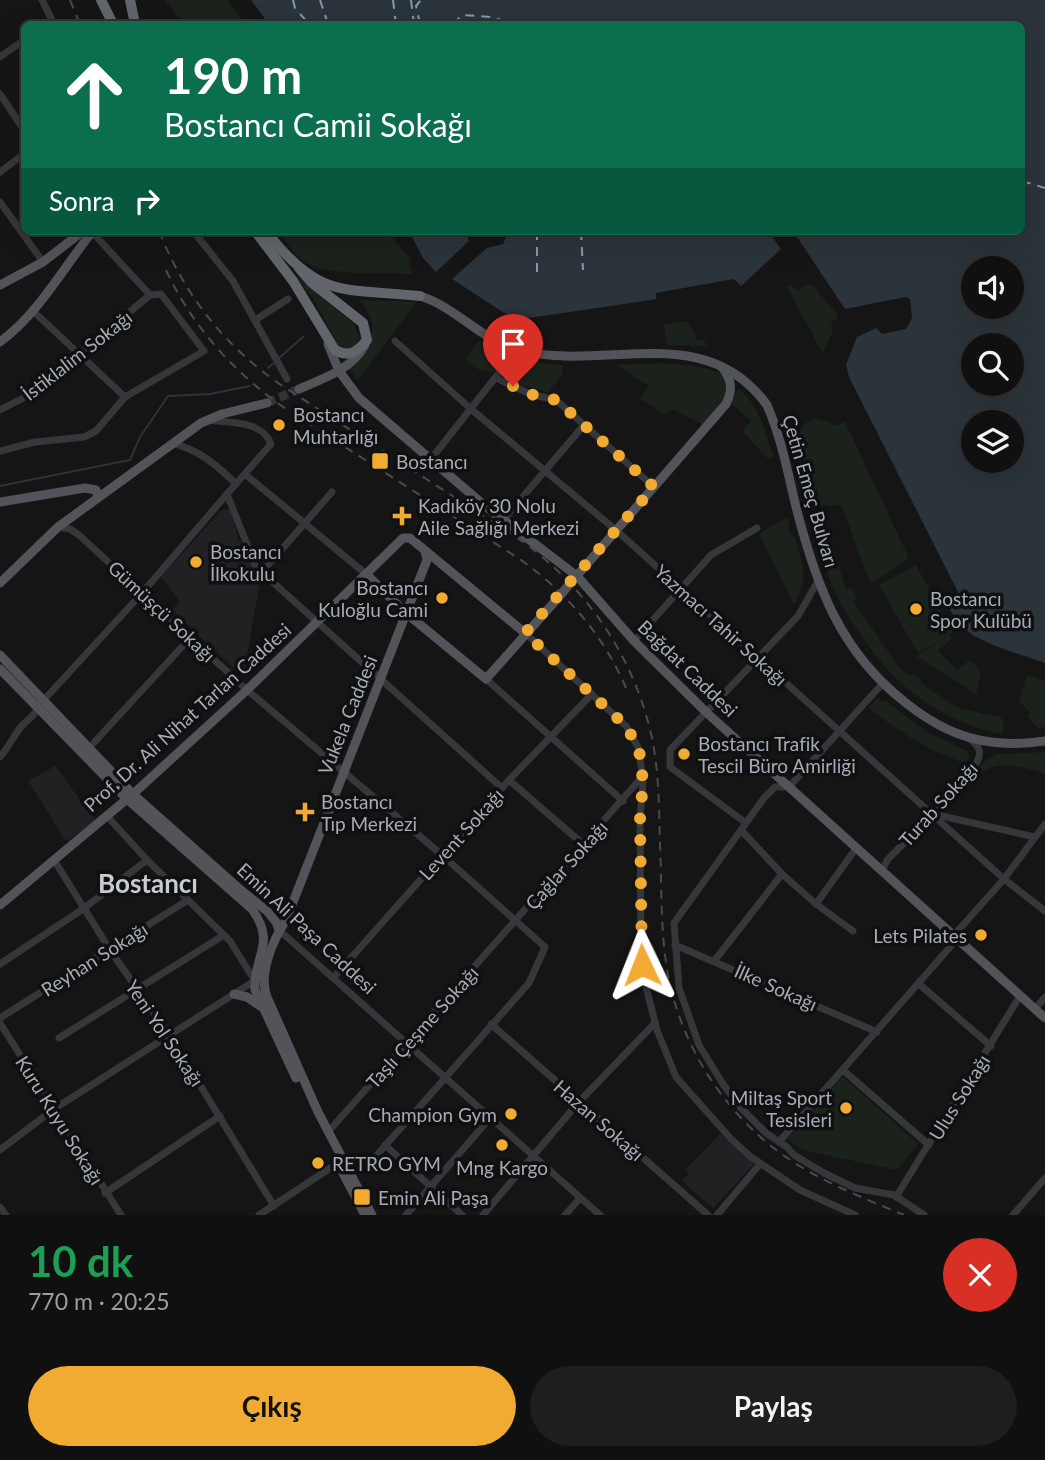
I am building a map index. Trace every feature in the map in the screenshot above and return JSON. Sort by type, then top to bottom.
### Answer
[{"type":"highway","points":[[101,0],[112,21]]},
{"type":"highway","points":[[130,0],[134,21]]},
{"type":"highway","points":[[258,235],[293,281],[335,350],[343,354],[358,351],[367,340],[363,323],[311,282],[270,235]]},
{"type":"highway","points":[[299,268],[319,281],[339,289],[420,296]]},
{"type":"main road","points":[[0,285],[43,262],[78,235]]},
{"type":"main road","points":[[0,342],[33,311],[89,235]]},
{"type":"main road","points":[[0,290],[24,273]]},
{"type":"main road","name":"Çetin Emeç Bulvarı","points":[[420,296],[436,302],[492,339],[517,349],[563,356],[678,354],[719,363],[753,387],[766,405],[818,581],[849,645],[882,684],[930,721],[949,731],[969,738],[1003,744],[1045,741]]},
{"type":"main road","name":"Bağdat Caddesi","points":[[324,332],[339,371],[359,398],[503,520],[576,577],[634,641],[707,713],[1045,1018]]},
{"type":"main road","points":[[299,388],[339,371],[359,356],[367,340]]},
{"type":"main road","points":[[366,574],[406,612],[486,679],[726,404],[731,394],[731,385],[729,376],[719,363]]},
{"type":"main road","points":[[0,583],[58,527],[206,420],[267,404]]},
{"type":"main road","points":[[0,502],[85,488],[96,490],[98,497]]},
{"type":"main road","name":"Prof. Dr. Ali Nihat Tarlan Caddesi","points":[[0,905],[130,796],[247,690],[403,538],[410,538],[425,551]]},
{"type":"main road","points":[[425,551],[525,633]]},
{"type":"main road","name":"Vukela Caddesi","points":[[264,975],[279,930],[286,920],[427,560],[425,551]]},
{"type":"main road","points":[[0,590],[16,567]]},
{"type":"main road","name":"Emin Ali Paşa Caddesi","points":[[0,655],[41,706],[130,796],[252,909],[262,927]]},
{"type":"main road","name":"Emin Ali Paşa Caddesi","points":[[0,670],[89,748],[130,796],[267,911],[279,930]]},
{"type":"main road","points":[[262,927],[271,932],[279,930]]},
{"type":"main road","points":[[262,927],[265,941],[255,981],[256,992],[365,1215]]},
{"type":"main road","points":[[264,975],[267,997],[328,1132],[372,1215]]},
{"type":"main road","points":[[233,994],[257,1002],[266,1014]]},
{"type":"street","points":[[42,0],[50,21]]},
{"type":"street","points":[[0,57],[21,42]]},
{"type":"street","points":[[0,93],[21,125]]},
{"type":"street","points":[[0,172],[21,155]]},
{"type":"street","points":[[0,202],[21,231]]},
{"type":"street","points":[[24,235],[43,262]]},
{"type":"street","points":[[0,452],[35,442],[84,437],[96,431],[125,397],[204,351],[161,294],[150,295],[96,235]]},
{"type":"street","points":[[196,235],[233,281],[287,379]]},
{"type":"street","name":"İstiklalim Sokağı","points":[[0,410],[32,394],[150,295]]},
{"type":"street","points":[[255,320],[288,299]]},
{"type":"street","points":[[33,311],[125,397]]},
{"type":"street","name":"Yazmacı Tahir Sokağı","points":[[395,341],[471,409],[617,531],[1004,879],[1045,911]]},
{"type":"street","points":[[430,459],[517,349]]},
{"type":"street","points":[[496,378],[530,394],[556,400],[654,487]]},
{"type":"street","points":[[0,757],[19,729],[271,444],[268,436],[260,429],[206,420]]},
{"type":"street","points":[[503,520],[584,425]]},
{"type":"street","points":[[172,443],[188,447],[205,456],[236,484]]},
{"type":"street","points":[[246,475],[366,574]]},
{"type":"street","points":[[261,573],[332,492]]},
{"type":"street","points":[[227,494],[256,567],[261,573],[318,621],[502,788]]},
{"type":"street","name":"Gümüşçü Sokağı","points":[[58,527],[79,534],[247,690],[442,855],[545,947],[529,983],[491,1024]]},
{"type":"street","points":[[634,641],[711,555],[757,528]]},
{"type":"street","points":[[746,823],[670,766],[670,750],[798,616],[818,581]]},
{"type":"street","points":[[525,633],[626,726],[636,741],[643,777],[640,819],[641,956],[655,1023],[681,1084],[734,1142],[760,1164],[800,1190],[853,1215]]},
{"type":"street","points":[[89,748],[190,638]]},
{"type":"street","points":[[486,679],[624,801]]},
{"type":"street","points":[[882,684],[789,787],[775,787],[764,798],[674,923],[675,945],[680,992],[702,1053],[740,1107],[764,1131],[796,1156],[830,1176],[858,1189],[896,1197],[924,1215]]},
{"type":"street","name":"Levent Sokağı","points":[[334,977],[509,780],[592,694]]},
{"type":"street","name":"Turab Sokağı","points":[[882,870],[888,859],[933,814],[980,758],[978,744],[969,738]]},
{"type":"street","name":"Çağlar Sokağı","points":[[516,921],[643,777]]},
{"type":"street","points":[[509,780],[583,845]]},
{"type":"street","points":[[933,814],[1035,837]]},
{"type":"street","points":[[107,816],[147,860],[224,935],[255,981]]},
{"type":"street","points":[[779,1142],[919,984],[1045,825]]},
{"type":"street","points":[[741,830],[782,874],[816,904],[853,931]]},
{"type":"street","points":[[816,904],[857,847]]},
{"type":"street","name":"Yeni Yol Sokağı","points":[[54,860],[137,991],[170,1036],[274,1206]]},
{"type":"street","points":[[0,964],[83,909],[147,860]]},
{"type":"street","points":[[715,961],[782,874]]},
{"type":"street","name":"Reyhan Sokağı","points":[[0,1018],[188,900]]},
{"type":"street","name":"Taşlı Çeşme Sokağı","points":[[328,1132],[516,921]]},
{"type":"street","name":"Emin Ali Paşa Caddesi","points":[[279,930],[600,1215]]},
{"type":"street","points":[[59,1038],[224,935]]},
{"type":"street","name":"İlke Sokağı","points":[[675,945],[877,1032]]},
{"type":"street","points":[[1,1148],[54,1109],[264,975]]},
{"type":"street","points":[[919,984],[991,1046]]},
{"type":"street","name":"Ulus Sokağı","points":[[896,1197],[1020,996]]},
{"type":"street","points":[[1035,1009],[1045,997]]},
{"type":"street","name":"Kuru Kuyu Sokağı","points":[[0,1023],[121,1215]]},
{"type":"street","points":[[483,1215],[578,1103],[655,1023]]},
{"type":"street","points":[[369,1164],[491,1024]]},
{"type":"street","name":"Hazan Sokağı","points":[[491,1024],[708,1215]]},
{"type":"street","points":[[843,1070],[929,1145]]},
{"type":"street","points":[[105,1193],[219,1116]]},
{"type":"street","points":[[405,1215],[490,1118]]},
{"type":"street","points":[[386,1145],[462,1215]]},
{"type":"street","points":[[260,1215],[338,1163]]},
{"type":"street","points":[[717,1215],[760,1164]]},
{"type":"street","points":[[1013,1215],[1045,1178]]},
{"type":"street","points":[[565,1215],[580,1198]]},
{"type":"street","points":[[0,1207],[6,1215]]},
{"type":"shaded area","points":[[165,0],[227,0],[244,21],[182,21]]},
{"type":"shaded area","points":[[251,0],[1045,0],[1045,663],[980,639],[962,627],[956,619],[947,604],[958,592],[849,377],[846,365],[857,337],[876,328],[882,334],[906,329],[912,318],[910,299],[905,297],[845,309],[796,235],[1025,235],[1025,21],[267,21]]},
{"type":"shaded area","points":[[281,235],[390,235],[411,260],[409,266],[412,274],[355,273],[324,269],[303,261]]},
{"type":"shaded area","points":[[411,235],[466,235],[469,241],[436,272],[423,258]]},
{"type":"shaded area","points":[[507,235],[771,235],[781,249],[741,286],[734,279],[656,293],[656,299],[651,300],[515,320],[452,279],[487,248],[503,244]]},
{"type":"shaded area","points":[[287,268],[354,324],[359,338],[354,350],[341,350],[313,298]]},
{"type":"shaded area","points":[[790,284],[798,291],[807,284],[812,285],[837,314],[837,319],[831,321],[833,331],[824,351],[787,287]]},
{"type":"shaded area","points":[[359,300],[417,302],[358,380],[349,369],[368,344],[372,328],[371,319]]},
{"type":"shaded area","points":[[686,321],[695,332],[696,340],[704,340],[707,346],[667,345],[664,324]]},
{"type":"shaded area","points":[[479,340],[504,355],[499,370],[481,370],[466,359]]},
{"type":"shaded area","points":[[519,358],[563,365],[562,374],[548,393],[513,382],[503,376]]},
{"type":"shaded area","points":[[663,363],[704,368],[727,377],[727,394],[704,425],[672,409],[666,415],[640,399],[649,386],[616,365]]},
{"type":"shaded area","points":[[738,388],[752,403],[761,419],[773,456],[768,459],[742,431],[751,421],[731,403]]},
{"type":"shaded area","points":[[815,418],[830,422],[834,426],[845,422],[909,558],[872,583],[840,505],[826,506],[806,500],[796,482],[798,438],[806,423]]},
{"type":"shaded area","points":[[230,509],[239,541],[261,576],[243,677],[172,610],[180,602],[161,576],[222,510]]},
{"type":"shaded area","points":[[816,516],[821,518],[826,526],[846,589],[851,588],[857,598],[853,601],[899,667],[909,675],[917,676],[922,684],[958,708],[1000,717],[1004,721],[1000,734],[957,720],[939,710],[905,687],[890,672],[862,637],[831,583],[813,523]]},
{"type":"shaded area","points":[[788,517],[790,533],[795,537],[803,571],[802,587],[794,605],[759,533]]},
{"type":"shaded area","name":"Bostancı Spor Kulübü","points":[[916,565],[953,633],[950,635],[952,638],[938,651],[957,670],[970,660],[981,672],[976,694],[916,656],[939,642],[918,653],[879,585]]},
{"type":"shaded area","points":[[1027,675],[1045,681],[1045,727],[1038,728],[1019,701]]},
{"type":"shaded area","points":[[877,699],[886,701],[930,734],[968,751],[969,758],[966,763],[927,747],[891,724],[868,707]]},
{"type":"shaded area","points":[[1045,752],[1045,774],[1011,765],[987,769],[979,774],[972,773],[990,757],[998,754]]},
{"type":"shaded area","points":[[55,766],[96,821],[66,841],[28,781]]},
{"type":"shaded area","name":"Miltaş Sport Tesisleri","points":[[842,1076],[918,1144],[897,1170],[803,1150],[787,1140]]},
{"type":"shaded area","points":[[720,1134],[754,1164],[713,1208],[682,1181],[689,1173],[685,1170]]},
{"type":"waterway","points":[[279,358],[304,336]]},
{"type":"waterway","points":[[268,368],[275,362]]},
{"type":"waterway","points":[[0,486],[130,460],[140,437],[168,396],[210,394],[250,386]]},
{"type":"ferry route","points":[[293,0],[295,8],[306,21]]},
{"type":"ferry route","points":[[320,0],[327,21]]},
{"type":"ferry route","points":[[393,0],[396,21]]},
{"type":"ferry route","points":[[411,0],[414,21]]},
{"type":"ferry route","points":[[419,21],[416,6],[421,0]]},
{"type":"ferry route","points":[[456,21],[462,15],[505,21]]},
{"type":"ferry route","points":[[1025,182],[1045,188]]},
{"type":"ferry route","points":[[537,235],[537,277]]},
{"type":"ferry route","points":[[581,235],[583,270]]},
{"type":"tunnel","points":[[267,403],[299,389]]},
{"type":"railway","points":[[70,0],[79,21]]},
{"type":"railway","points":[[161,235],[180,276],[207,316],[258,368],[525,543],[549,562],[590,606],[623,657],[646,713],[653,743],[666,963],[675,1003],[692,1047],[717,1088],[765,1141],[814,1175],[904,1215]]},
{"type":"railway","points":[[166,270],[203,331],[251,382],[289,411],[521,560],[554,587],[595,633],[626,688]]},
{"type":"place","name":"Bostancı Muhtarlığı","points":[[279,425]]},
{"type":"place","name":"Bostancı","points":[[380,461]]},
{"type":"place","name":"Kadıköy 30 Nolu Aile Sağlığı Merkezi","points":[[402,516]]},
{"type":"place","name":"Bostancı İlkokulu","points":[[196,562]]},
{"type":"place","name":"Bostancı Kuloğlu Cami","points":[[442,598]]},
{"type":"place","name":"Bostancı Spor Kulübü","points":[[916,609]]},
{"type":"place","name":"Bostancı Trafik Tescil Büro Amirliği","points":[[684,754]]},
{"type":"place","name":"Bostancı Tıp Merkezi","points":[[305,812]]},
{"type":"place","name":"Lets Pilates","points":[[981,935]]},
{"type":"place","name":"Miltaş Sport Tesisleri","points":[[846,1108]]},
{"type":"place","name":"Champion Gym","points":[[511,1114]]},
{"type":"place","name":"Mng Kargo","points":[[502,1145]]},
{"type":"place","name":"RETRO GYM","points":[[318,1163]]},
{"type":"place","name":"Emin Ali Paşa","points":[[362,1197]]},
{"type":"district","name":"Bostancı","points":[[148,883]]},
{"type":"route","points":[[513,386],[530,394],[556,400],[654,487],[525,633],[626,726],[639,749],[643,772],[640,819],[642,965]]}]
